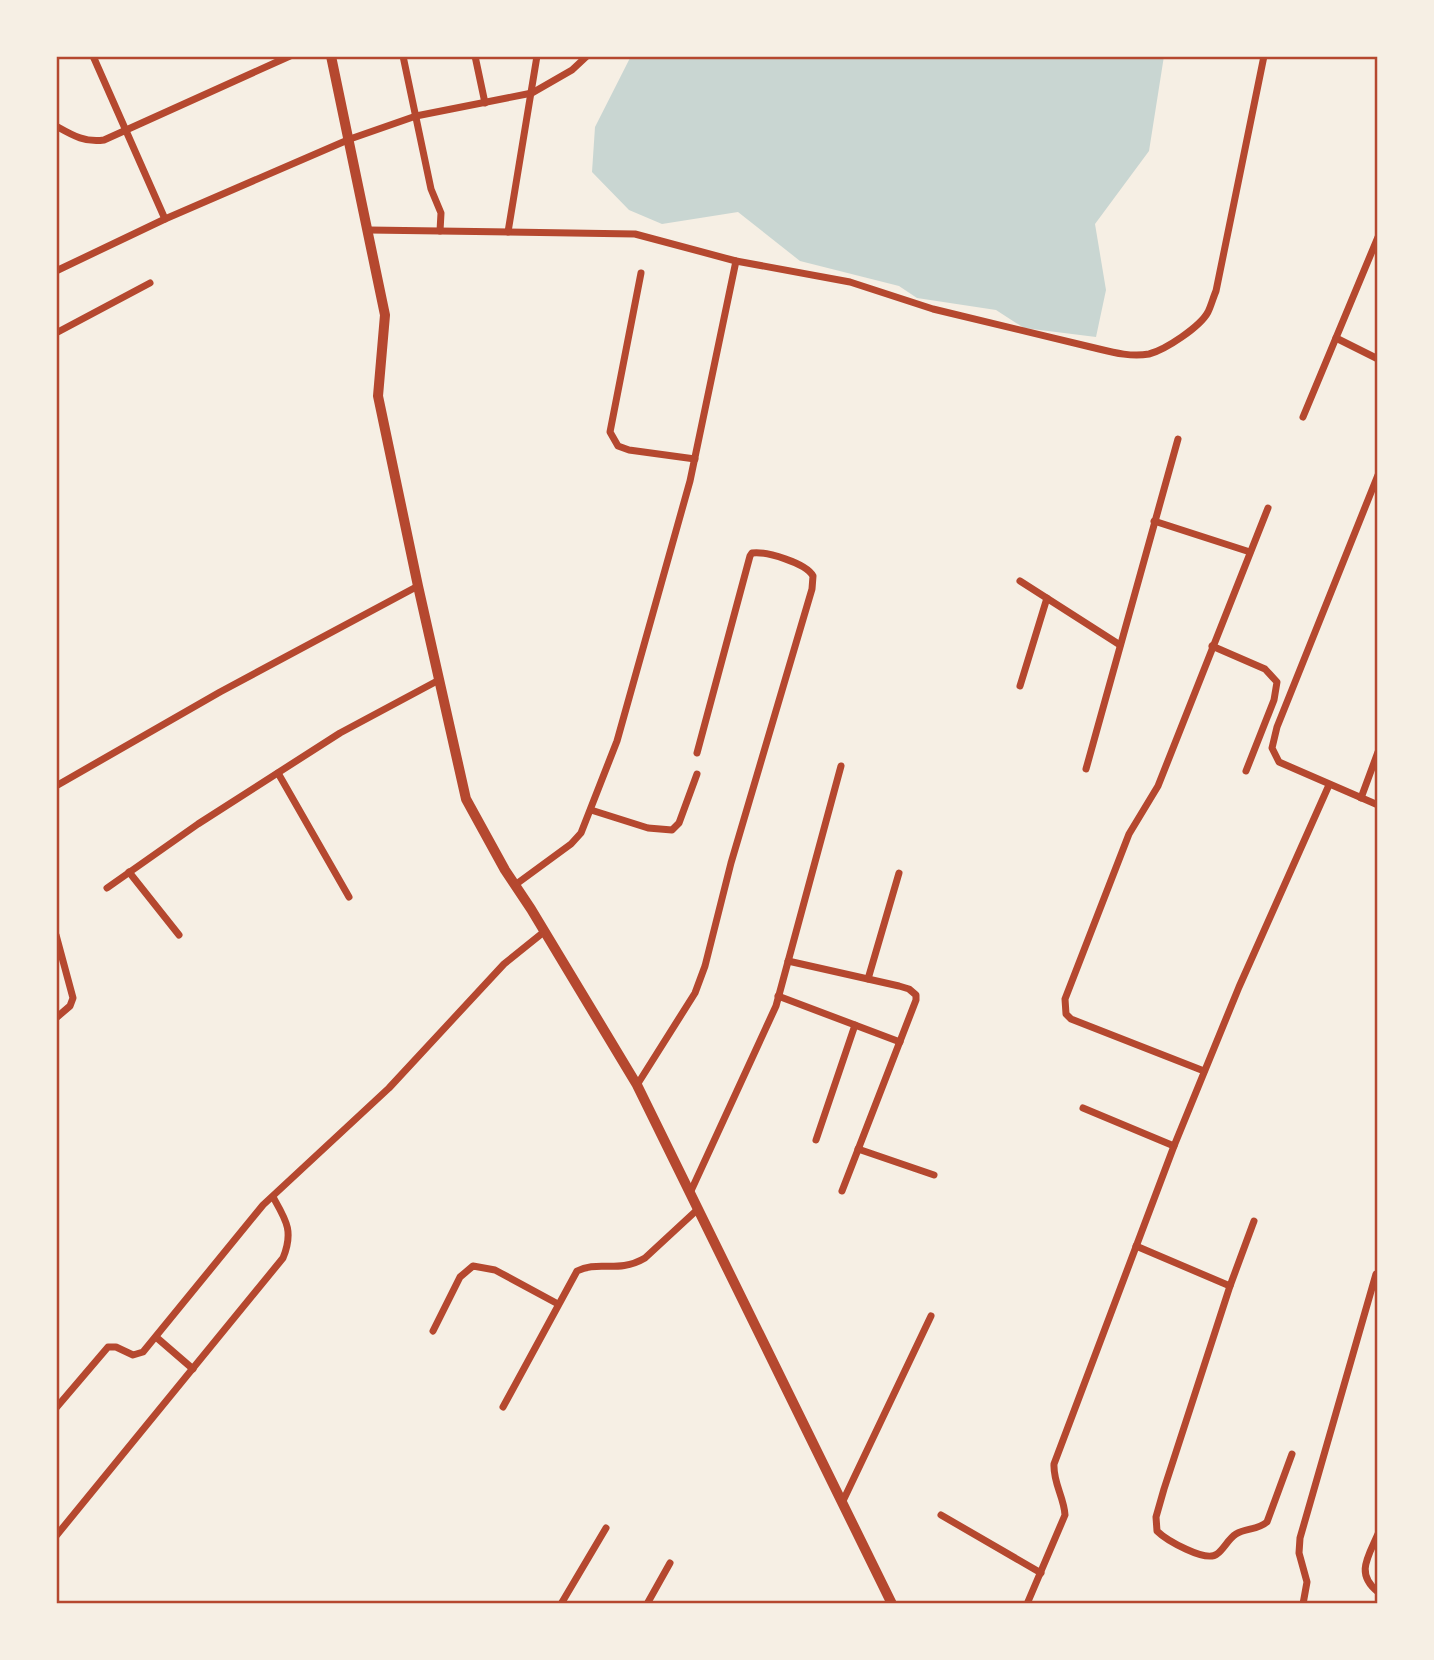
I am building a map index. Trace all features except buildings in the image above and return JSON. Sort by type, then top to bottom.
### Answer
[{"type":"street","points":[[93,56],[165,219]]},
{"type":"street","points":[[56,126],[83,140],[104,140],[290,56]]},
{"type":"street","points":[[331,56],[385,315],[378,396],[466,799],[637,1085],[892,1604]]},
{"type":"street","points":[[403,56],[431,189],[441,213],[440,231]]},
{"type":"street","points":[[475,56],[485,103]]},
{"type":"street","points":[[508,232],[537,56]]},
{"type":"street","points":[[56,271],[165,219],[350,139],[416,116],[532,93],[572,70],[587,56]]},
{"type":"street","points":[[369,230],[635,234],[736,261],[850,282],[933,309],[1120,354],[1150,354],[1174,342],[1200,323],[1216,291],[1264,56]]},
{"type":"street","points":[[1303,417],[1378,237]]},
{"type":"street","points":[[515,885],[582,833],[617,741],[695,459],[736,261]]},
{"type":"street","points":[[641,274],[610,432],[618,446],[629,450],[695,459]]},
{"type":"street","points":[[56,333],[150,283]]},
{"type":"street","points":[[1336,338],[1378,359]]},
{"type":"street","points":[[1086,769],[1178,439]]},
{"type":"street","points":[[1378,475],[1375,494],[1277,727],[1272,748],[1279,762],[1378,805]]},
{"type":"street","points":[[1204,1071],[1071,1019],[1066,1014],[1065,1007],[1068,988],[1129,834],[1157,786],[1268,508]]},
{"type":"street","points":[[1154,521],[1250,552]]},
{"type":"street","points":[[637,1085],[695,993],[705,967],[731,863],[812,589],[813,576],[805,566],[760,552],[750,556],[697,753]]},
{"type":"street","points":[[1020,581],[1120,645]]},
{"type":"street","points":[[56,786],[220,692],[418,586]]},
{"type":"street","points":[[1020,686],[1047,598]]},
{"type":"street","points":[[1212,646],[1265,668],[1277,682],[1274,700],[1246,771]]},
{"type":"street","points":[[107,888],[198,824],[340,733],[439,680]]},
{"type":"street","points":[[1361,798],[1378,752]]},
{"type":"street","points":[[690,1193],[759,1046],[778,996],[841,766]]},
{"type":"street","points":[[278,773],[349,897]]},
{"type":"street","points":[[591,810],[648,828],[672,830],[679,823],[697,774]]},
{"type":"street","points":[[1027,1604],[1065,1515],[1054,1477],[1054,1464],[1204,1071],[1329,785]]},
{"type":"street","points":[[129,872],[179,935]]},
{"type":"street","points":[[868,979],[899,873]]},
{"type":"street","points":[[56,1408],[108,1347],[116,1347],[132,1355],[139,1354],[273,1197],[389,1088],[504,964],[545,931]]},
{"type":"street","points":[[56,935],[73,998],[70,1006],[56,1018]]},
{"type":"street","points":[[788,961],[909,989],[916,995],[842,1191]]},
{"type":"street","points":[[778,996],[900,1042]]},
{"type":"street","points":[[816,1140],[856,1026]]},
{"type":"street","points":[[1083,1108],[1174,1146]]},
{"type":"street","points":[[858,1149],[934,1175]]},
{"type":"street","points":[[56,1536],[283,1258],[290,1233],[273,1197]]},
{"type":"street","points":[[503,1407],[578,1271],[585,1267],[611,1268],[635,1264],[698,1209]]},
{"type":"street","points":[[1254,1221],[1164,1489],[1156,1517],[1157,1531],[1163,1537],[1199,1555],[1208,1558],[1215,1556],[1233,1536],[1263,1526],[1267,1522],[1292,1454]]},
{"type":"street","points":[[1136,1246],[1230,1286]]},
{"type":"street","points":[[433,1331],[460,1277],[467,1268],[473,1266],[495,1270],[558,1304]]},
{"type":"street","points":[[1303,1604],[1307,1582],[1299,1553],[1300,1538],[1376,1274]]},
{"type":"street","points":[[842,1503],[931,1315]]},
{"type":"street","points":[[156,1336],[193,1369]]},
{"type":"street","points":[[941,1515],[1041,1573]]},
{"type":"street","points":[[561,1604],[606,1528]]},
{"type":"street","points":[[1378,1534],[1364,1570],[1368,1584],[1378,1592]]},
{"type":"street","points":[[647,1604],[670,1563]]},
{"type":"shaded area","points":[[631,56],[1164,56],[1149,151],[1095,224],[1106,290],[1096,337],[1024,328],[996,310],[917,298],[899,286],[800,261],[738,212],[662,224],[629,210],[592,172],[595,127]]}]
